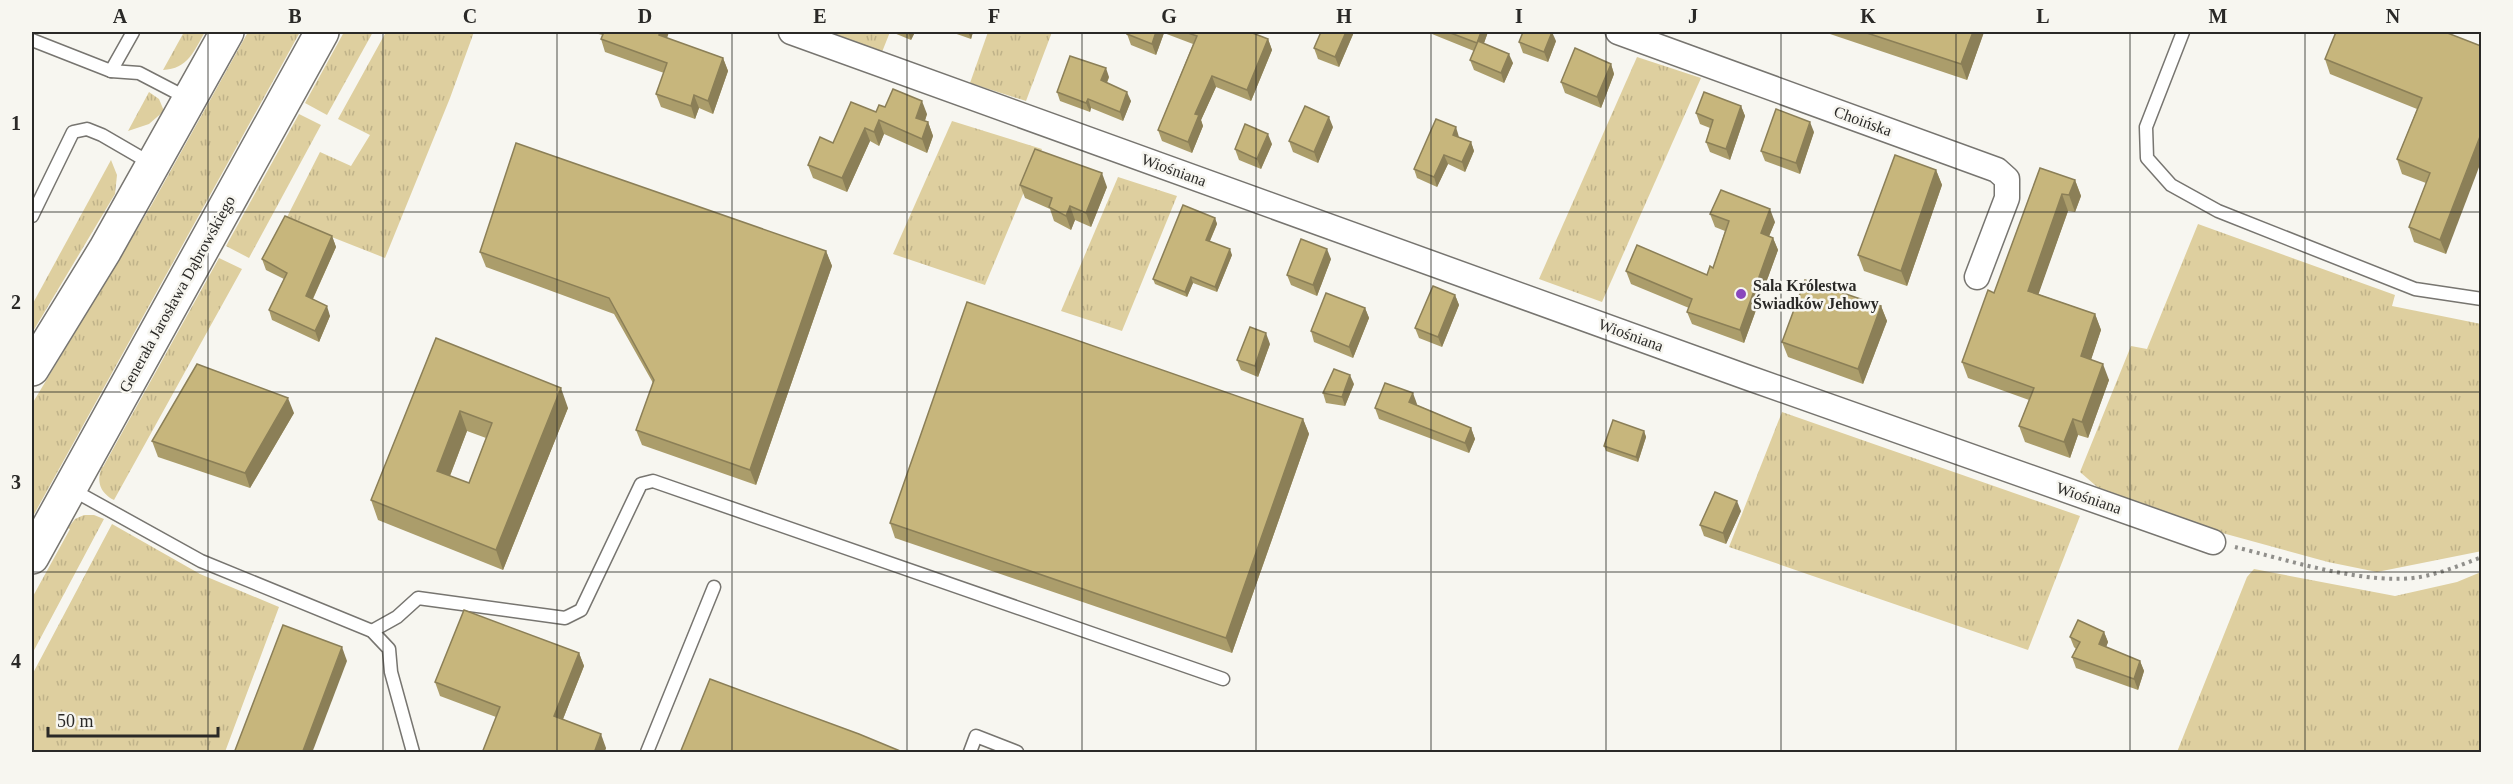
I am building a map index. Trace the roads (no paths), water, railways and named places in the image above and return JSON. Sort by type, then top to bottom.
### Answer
[{"type":"main road","points":[[32,369],[105,250],[227,32]]},
{"type":"main road","name":"Generała Jarosława Dąbrowskiego","points":[[32,557],[322,32]]},
{"type":"street","name":"Wiośniana","points":[[790,32],[1746,377],[2214,542]]},
{"type":"street","name":"Choińska","points":[[1618,32],[1997,170],[2007,179],[2007,198],[1977,277]]},
{"type":"lane","points":[[111,70],[133,32]]},
{"type":"lane","points":[[2183,32],[2146,127],[2147,158],[2171,185],[2218,211],[2415,289],[2481,299]]},
{"type":"lane","points":[[32,40],[111,70],[139,73],[190,100]]},
{"type":"lane","points":[[32,216],[73,132],[87,129],[102,135],[153,165]]},
{"type":"lane","points":[[372,631],[397,617],[418,598],[565,618],[581,610],[641,484],[653,481],[1223,679]]},
{"type":"lane","points":[[70,489],[201,561],[372,631],[389,649],[391,672],[413,753]]},
{"type":"lane","points":[[647,753],[714,587]]},
{"type":"lane","points":[[970,753],[976,736],[1017,753]]},
{"type":"place","name":"Sala Królestwa Świadków Jehowy","points":[[1741,294]]}]
